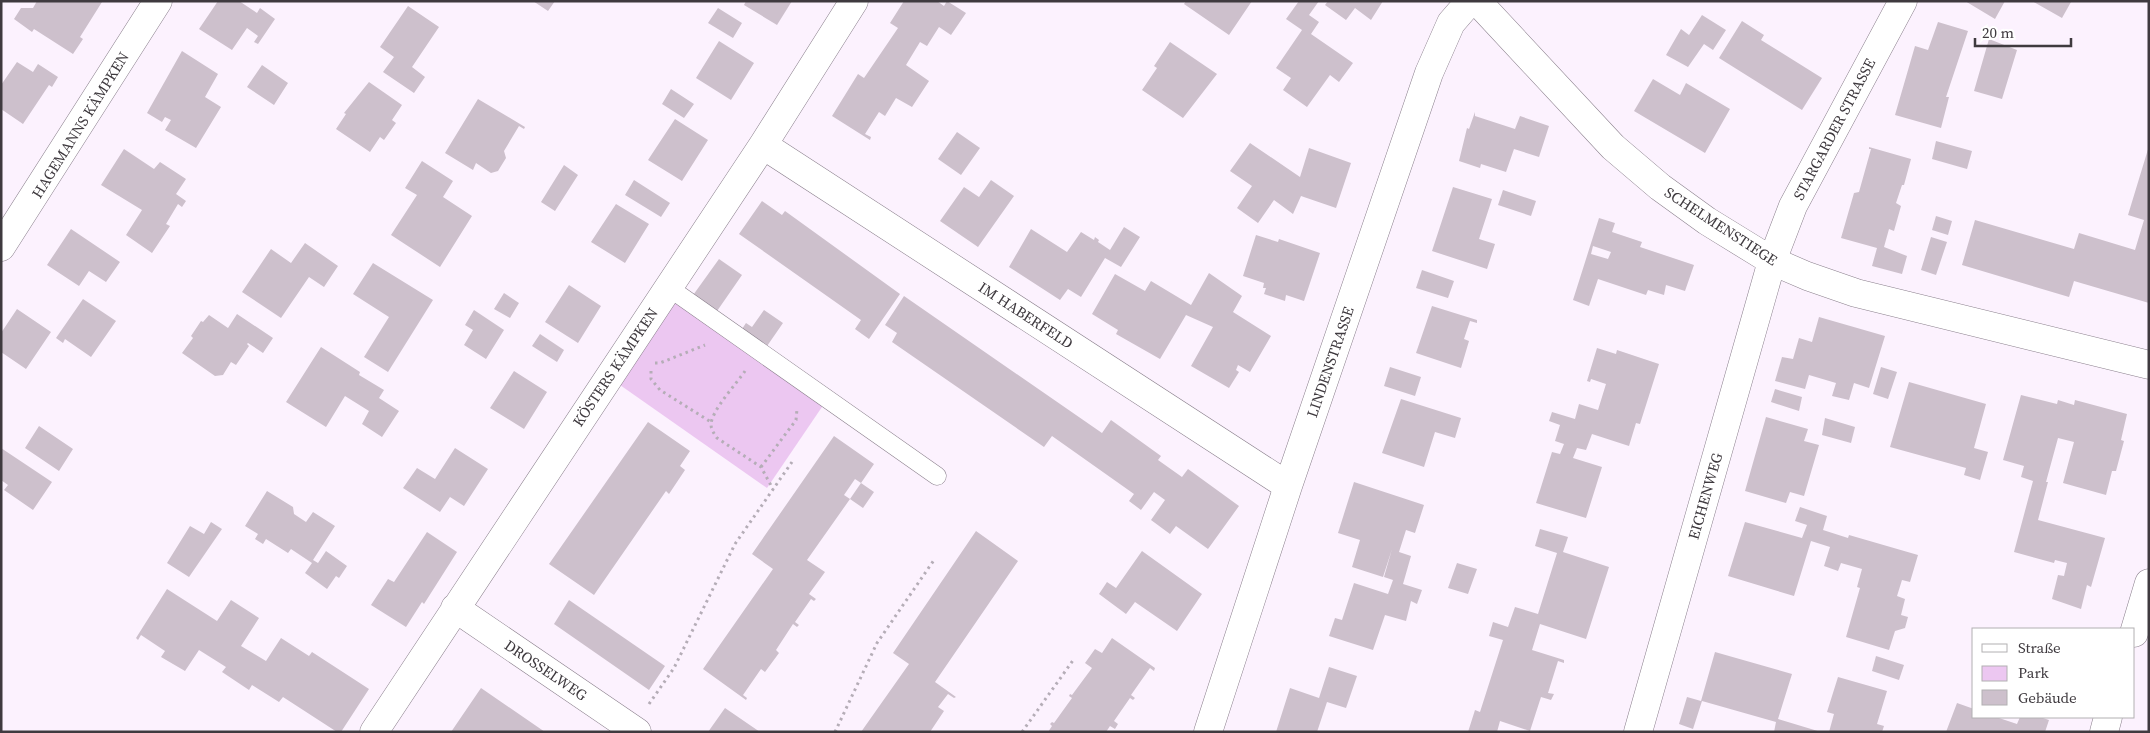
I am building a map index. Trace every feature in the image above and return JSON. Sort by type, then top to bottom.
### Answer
[{"type":"street","name":"HAGEMANNS KÄMPKEN","points":[[1,248],[158,1]]},
{"type":"street","name":"KÖSTERS KÄMPKEN","points":[[374,732],[763,145],[854,1]]},
{"type":"street","name":"LINDENSTRASSE","points":[[1208,732],[1288,486],[1429,72],[1451,23],[1470,1]]},
{"type":"street","name":"SCHELMENSTIEGE","points":[[1477,1],[1613,147],[1660,187],[1707,221],[1772,261],[1807,276],[1856,293],[2149,365]]},
{"type":"street","name":"STARGARDER STRASSE","points":[[1772,261],[1792,206],[1903,1]]},
{"type":"street","name":"IM HABERFELD","points":[[763,145],[1288,486]]},
{"type":"street","name":"EICHENWEG","points":[[1638,732],[1772,261]]},
{"type":"street","points":[[2135,630],[2149,583]]},
{"type":"street","name":"DROSSELWEG","points":[[455,608],[634,730]]},
{"type":"street","points":[[2104,732],[2108,718]]},
{"type":"lane","points":[[668,287],[937,476]]},
{"type":"path","points":[[710,344],[699,346],[660,363],[652,363],[651,378],[660,390],[711,422]]},
{"type":"path","points":[[739,364],[751,370]]},
{"type":"path","points":[[746,369],[711,422],[712,431],[717,438],[762,467],[773,489]]},
{"type":"path","points":[[762,467],[796,420],[796,405]]},
{"type":"path","points":[[634,730],[674,668],[735,544],[792,462]]},
{"type":"path","points":[[835,732],[877,644],[934,560]]},
{"type":"path","points":[[1022,732],[1074,659]]},
{"type":"green space","points":[[674,300],[824,404],[767,488],[620,385]]},
{"type":"building","points":[[37,1],[102,2],[80,37],[83,39],[73,54],[34,29],[32,32],[14,19],[21,8],[33,8]]},
{"type":"building","points":[[218,1],[239,1],[257,13],[260,8],[275,19],[258,44],[254,42],[258,36],[247,28],[232,50],[199,29]]},
{"type":"building","points":[[533,1],[555,1],[548,11]]},
{"type":"building","points":[[746,1],[792,1],[777,25],[744,5]]},
{"type":"building","points":[[904,1],[937,1],[944,6],[947,1],[966,13],[951,35],[939,27],[927,46],[920,42],[906,65],[929,81],[912,107],[896,98],[885,116],[879,112],[865,134],[871,137],[870,140],[832,116],[858,74],[864,78],[898,28],[890,23]]},
{"type":"building","points":[[1186,1],[1252,1],[1229,35],[1184,4]]},
{"type":"building","points":[[1299,1],[1319,1],[1309,15],[1319,22],[1311,34],[1353,63],[1339,82],[1330,75],[1307,107],[1283,90],[1291,78],[1276,68],[1302,30],[1286,19]]},
{"type":"building","points":[[1328,1],[1383,1],[1371,20],[1355,8],[1346,20],[1325,5]]},
{"type":"building","points":[[1965,1],[2005,1],[1995,19]]},
{"type":"building","points":[[2032,1],[2069,1],[2071,2],[2062,18]]},
{"type":"building","points":[[408,6],[439,27],[412,67],[425,77],[414,93],[383,72],[394,57],[380,47]]},
{"type":"building","points":[[718,8],[742,23],[733,38],[708,23]]},
{"type":"building","points":[[1702,15],[1726,30],[1713,50],[1704,44],[1688,67],[1666,55],[1681,29],[1689,35]]},
{"type":"building","points":[[1742,21],[1764,35],[1761,40],[1822,78],[1802,110],[1719,58]]},
{"type":"building","points":[[1938,22],[1968,31],[1946,97],[1949,97],[1941,128],[1895,115],[1915,46],[1928,50]]},
{"type":"building","points":[[1989,39],[2017,50],[2002,99],[1974,91]]},
{"type":"building","points":[[719,41],[754,63],[731,100],[696,78]]},
{"type":"building","points":[[1170,42],[1217,74],[1183,118],[1142,90],[1157,68],[1154,66]]},
{"type":"building","points":[[182,51],[218,74],[205,97],[221,107],[196,148],[165,130],[171,120],[165,117],[162,122],[147,113]]},
{"type":"building","points":[[17,62],[33,72],[38,64],[58,77],[52,87],[49,85],[23,124],[1,109],[1,85]]},
{"type":"building","points":[[262,65],[288,83],[274,105],[247,87]]},
{"type":"building","points":[[1653,79],[1680,95],[1686,83],[1730,109],[1705,153],[1634,111]]},
{"type":"building","points":[[369,82],[402,105],[392,120],[396,123],[384,140],[380,137],[370,152],[336,129],[346,114],[344,113]]},
{"type":"building","points":[[671,89],[694,104],[684,118],[662,104]]},
{"type":"building","points":[[478,99],[525,127],[524,129],[519,126],[504,151],[506,158],[498,171],[491,173],[476,163],[473,170],[445,153]]},
{"type":"building","points":[[1475,112],[1475,116],[1515,129],[1520,116],[1549,126],[1539,157],[1514,149],[1506,172],[1481,164],[1480,168],[1459,161],[1467,128],[1469,129]]},
{"type":"building","points":[[675,119],[708,140],[682,181],[648,160]]},
{"type":"building","points":[[957,132],[980,148],[961,175],[938,159]]},
{"type":"building","points":[[1936,141],[1972,151],[1967,169],[1932,159]]},
{"type":"building","points":[[1250,143],[1300,177],[1309,148],[1351,163],[1336,208],[1301,196],[1293,214],[1274,200],[1258,223],[1237,208],[1252,186],[1230,171]]},
{"type":"building","points":[[2149,146],[2149,303],[2074,281],[2069,297],[1962,265],[1975,220],[2074,249],[2079,233],[2135,250],[2144,220],[2128,215]]},
{"type":"building","points":[[1869,147],[1911,159],[1904,185],[1902,185],[1896,203],[1901,206],[1894,231],[1889,229],[1884,247],[1907,256],[1902,274],[1872,266],[1877,248],[1841,238],[1854,193],[1859,192],[1871,149]]},
{"type":"building","points":[[124,149],[154,169],[160,162],[186,179],[176,194],[186,201],[182,207],[178,204],[166,224],[170,226],[152,253],[126,235],[142,210],[101,185]]},
{"type":"building","points":[[422,161],[453,181],[443,197],[472,216],[440,267],[391,235],[417,195],[405,188]]},
{"type":"building","points":[[564,165],[578,175],[555,211],[541,202]]},
{"type":"building","points":[[634,180],[670,203],[661,217],[625,195]]},
{"type":"building","points":[[991,180],[1014,196],[978,247],[940,221],[964,187],[979,197]]},
{"type":"building","points":[[1453,187],[1492,199],[1479,239],[1495,244],[1487,269],[1432,251]]},
{"type":"building","points":[[1503,190],[1536,201],[1531,216],[1498,205]]},
{"type":"building","points":[[762,201],[782,215],[785,211],[900,294],[869,339],[855,329],[861,320],[739,234]]},
{"type":"building","points":[[616,204],[649,224],[625,263],[591,242]]},
{"type":"building","points":[[1936,216],[1952,221],[1948,235],[1932,230]]},
{"type":"building","points":[[1599,218],[1615,223],[1612,232],[1642,242],[1640,247],[1694,265],[1685,291],[1666,285],[1664,295],[1648,290],[1646,295],[1598,279],[1589,306],[1573,300]],"holes":[[[1593,246],[1611,252],[1608,259],[1591,254]]]},
{"type":"building","points":[[1124,227],[1140,237],[1121,267],[1105,258],[1081,297],[1068,289],[1060,300],[1009,267],[1031,229],[1067,252],[1081,232],[1094,240],[1095,237],[1099,240],[1098,242],[1110,250]]},
{"type":"building","points":[[71,229],[120,262],[106,282],[89,271],[79,286],[47,265]]},
{"type":"building","points":[[1256,235],[1278,242],[1279,239],[1320,253],[1304,301],[1286,295],[1285,301],[1264,294],[1266,288],[1263,288],[1264,283],[1243,276]]},
{"type":"building","points":[[1931,237],[1947,242],[1936,275],[1921,270]]},
{"type":"building","points":[[305,243],[338,266],[324,287],[309,277],[281,318],[242,292],[271,249],[291,263]]},
{"type":"building","points":[[719,259],[742,275],[715,314],[691,298]]},
{"type":"building","points":[[373,263],[433,300],[388,372],[364,357],[389,317],[353,294]]},
{"type":"building","points":[[1422,270],[1454,281],[1448,298],[1416,288]]},
{"type":"building","points":[[1209,273],[1242,296],[1233,312],[1271,336],[1250,372],[1238,365],[1236,370],[1239,372],[1229,388],[1191,366],[1213,327],[1186,315],[1160,359],[1116,334],[1118,330],[1092,314],[1115,274],[1145,291],[1151,281],[1191,305]]},
{"type":"building","points":[[569,285],[601,306],[578,343],[545,322]]},
{"type":"building","points":[[504,293],[519,303],[510,318],[494,309]]},
{"type":"building","points":[[904,296],[1102,433],[1111,420],[1161,456],[1158,460],[1182,477],[1188,469],[1239,506],[1208,549],[1176,526],[1170,534],[1151,520],[1165,500],[1154,492],[1141,510],[1129,501],[1134,494],[1052,436],[1044,447],[892,342],[897,333],[885,325]]},
{"type":"building","points":[[83,299],[116,321],[91,357],[65,339],[63,343],[56,338]]},
{"type":"building","points":[[1432,306],[1477,320],[1477,323],[1470,321],[1464,339],[1469,341],[1461,368],[1416,353]]},
{"type":"building","points":[[17,309],[51,332],[26,369],[1,352],[1,333]]},
{"type":"building","points":[[474,310],[504,330],[486,359],[464,345],[473,330],[465,325]]},
{"type":"building","points":[[764,310],[783,323],[765,349],[740,332],[746,323],[752,327]]},
{"type":"building","points":[[237,314],[273,338],[263,353],[248,343],[249,346],[236,365],[231,362],[223,375],[215,376],[182,353],[193,338],[191,336],[201,321],[203,322],[209,315],[228,328]]},
{"type":"building","points":[[1819,317],[1885,336],[1869,388],[1854,383],[1849,400],[1832,396],[1836,383],[1809,375],[1805,389],[1775,381],[1782,357],[1793,359],[1799,338],[1812,342]]},
{"type":"building","points":[[540,334],[564,350],[557,362],[532,346]]},
{"type":"building","points":[[321,347],[360,372],[359,375],[384,390],[379,398],[399,411],[382,437],[362,424],[369,411],[345,396],[326,427],[286,402]]},
{"type":"building","points":[[1597,348],[1616,354],[1617,350],[1659,364],[1640,424],[1636,423],[1629,446],[1592,434],[1586,450],[1577,448],[1573,458],[1602,467],[1586,518],[1536,503],[1552,452],[1560,454],[1564,444],[1555,441],[1560,425],[1549,421],[1552,412],[1575,419],[1579,404],[1598,410],[1606,384],[1591,379],[1590,382],[1587,381]]},
{"type":"building","points":[[1390,367],[1421,377],[1415,396],[1384,386]]},
{"type":"building","points":[[1881,367],[1897,372],[1888,399],[1873,394]]},
{"type":"building","points":[[514,371],[547,392],[524,429],[490,408]]},
{"type":"building","points":[[1909,382],[1986,404],[1974,448],[1988,452],[1980,480],[1964,475],[1966,468],[1890,447]]},
{"type":"building","points":[[1775,389],[1802,397],[1799,411],[1771,402]]},
{"type":"building","points":[[2021,395],[2057,404],[2058,400],[2074,405],[2075,400],[2127,414],[2121,440],[2124,441],[2116,471],[2112,471],[2106,495],[2063,483],[2074,442],[2058,438],[2046,482],[2048,482],[2038,520],[2105,538],[2091,587],[2087,585],[2081,609],[2052,599],[2058,575],[2064,576],[2067,563],[2055,560],[2054,563],[2014,552],[2033,481],[2021,477],[2024,466],[2003,460]]},
{"type":"building","points":[[1401,399],[1461,418],[1455,438],[1435,432],[1424,467],[1382,453]]},
{"type":"building","points":[[1766,417],[1808,429],[1804,441],[1819,445],[1804,496],[1790,492],[1786,503],[1745,491]]},
{"type":"building","points":[[1825,418],[1855,427],[1851,443],[1822,435]]},
{"type":"building","points":[[648,422],[690,451],[680,466],[685,470],[669,494],[666,491],[594,595],[549,564]]},
{"type":"building","points":[[39,426],[73,449],[59,471],[25,448]]},
{"type":"building","points":[[834,436],[874,464],[861,483],[855,479],[844,495],[850,499],[807,560],[825,572],[809,594],[816,599],[814,601],[811,599],[795,622],[799,625],[797,627],[793,624],[776,650],[779,653],[765,672],[761,669],[743,695],[747,698],[746,700],[703,669],[773,569],[752,554]]},
{"type":"building","points":[[1,448],[52,482],[33,510],[4,490],[8,485],[1,480]]},
{"type":"building","points":[[455,448],[488,469],[464,506],[450,497],[440,512],[403,488],[417,468],[435,479]]},
{"type":"building","points":[[1354,482],[1424,505],[1415,533],[1406,530],[1399,552],[1411,556],[1403,584],[1422,590],[1417,604],[1411,601],[1406,621],[1385,615],[1373,650],[1329,636],[1335,618],[1342,620],[1354,583],[1388,594],[1393,580],[1384,577],[1392,549],[1383,577],[1352,567],[1360,540],[1338,533]]},
{"type":"building","points":[[861,483],[874,492],[863,508],[850,499]]},
{"type":"building","points":[[267,491],[293,507],[294,514],[306,522],[313,512],[335,526],[313,560],[318,563],[326,551],[347,566],[339,578],[336,576],[327,589],[305,573],[312,563],[291,549],[288,553],[266,539],[263,544],[255,539],[258,534],[245,526]]},
{"type":"building","points":[[1800,507],[1827,516],[1823,530],[1848,538],[1849,535],[1918,555],[1910,582],[1902,580],[1897,596],[1905,599],[1901,615],[1908,617],[1905,628],[1895,631],[1889,650],[1846,637],[1860,588],[1857,587],[1862,569],[1841,563],[1838,571],[1824,566],[1830,547],[1811,541],[1794,596],[1728,576],[1745,522],[1802,538],[1807,525],[1795,521]]},
{"type":"building","points":[[211,522],[222,529],[189,577],[167,563],[190,526],[204,534]]},
{"type":"building","points":[[1540,529],[1568,537],[1563,552],[1609,567],[1586,639],[1540,624],[1532,650],[1564,660],[1564,663],[1558,661],[1548,693],[1554,694],[1551,700],[1541,697],[1530,731],[1500,721],[1497,732],[1468,732],[1475,710],[1480,712],[1503,640],[1489,636],[1493,622],[1508,627],[1515,607],[1538,614],[1557,553],[1535,546]]},
{"type":"building","points":[[976,531],[1018,561],[935,682],[956,697],[954,698],[948,694],[938,707],[944,711],[930,732],[861,732],[909,664],[893,653]]},
{"type":"building","points":[[427,532],[457,552],[424,604],[422,602],[406,627],[371,605],[388,579],[394,582]]},
{"type":"building","points":[[1142,551],[1202,594],[1177,631],[1135,602],[1126,614],[1099,594],[1107,582],[1116,588]]},
{"type":"building","points":[[1457,563],[1477,569],[1468,594],[1448,588]]},
{"type":"building","points":[[167,589],[217,621],[231,600],[259,618],[241,646],[266,661],[281,638],[309,656],[312,652],[369,689],[341,732],[337,732],[283,697],[279,702],[252,685],[249,690],[222,672],[226,667],[199,650],[185,671],[161,657],[165,651],[141,635],[138,640],[136,638]]},
{"type":"building","points":[[569,600],[665,666],[649,690],[554,624]]},
{"type":"building","points":[[1112,638],[1155,668],[1154,671],[1150,668],[1131,695],[1135,698],[1133,700],[1130,698],[1114,721],[1118,724],[1115,729],[1110,726],[1106,732],[1048,732],[1052,726],[1050,724],[1054,723],[1072,698],[1069,696],[1070,694],[1072,695],[1092,668],[1085,663],[1095,649],[1102,653]]},
{"type":"building","points":[[1715,652],[1792,674],[1778,719],[1821,732],[1774,732],[1776,722],[1702,701],[1693,729],[1679,724],[1687,697],[1701,701]]},
{"type":"building","points":[[1876,656],[1904,665],[1899,680],[1872,671]]},
{"type":"building","points":[[1329,667],[1357,676],[1346,708],[1327,702],[1317,732],[1276,732],[1290,688],[1319,698]]},
{"type":"building","points":[[1838,677],[1887,691],[1877,724],[1884,726],[1882,732],[1829,732],[1834,714],[1827,712]]},
{"type":"building","points":[[481,688],[545,732],[451,732]]},
{"type":"building","points":[[1957,703],[1972,708],[1972,718],[1999,718],[2017,724],[2020,718],[2043,718],[2049,720],[2045,732],[1946,732]]},
{"type":"building","points":[[725,708],[760,732],[708,732]]}]
